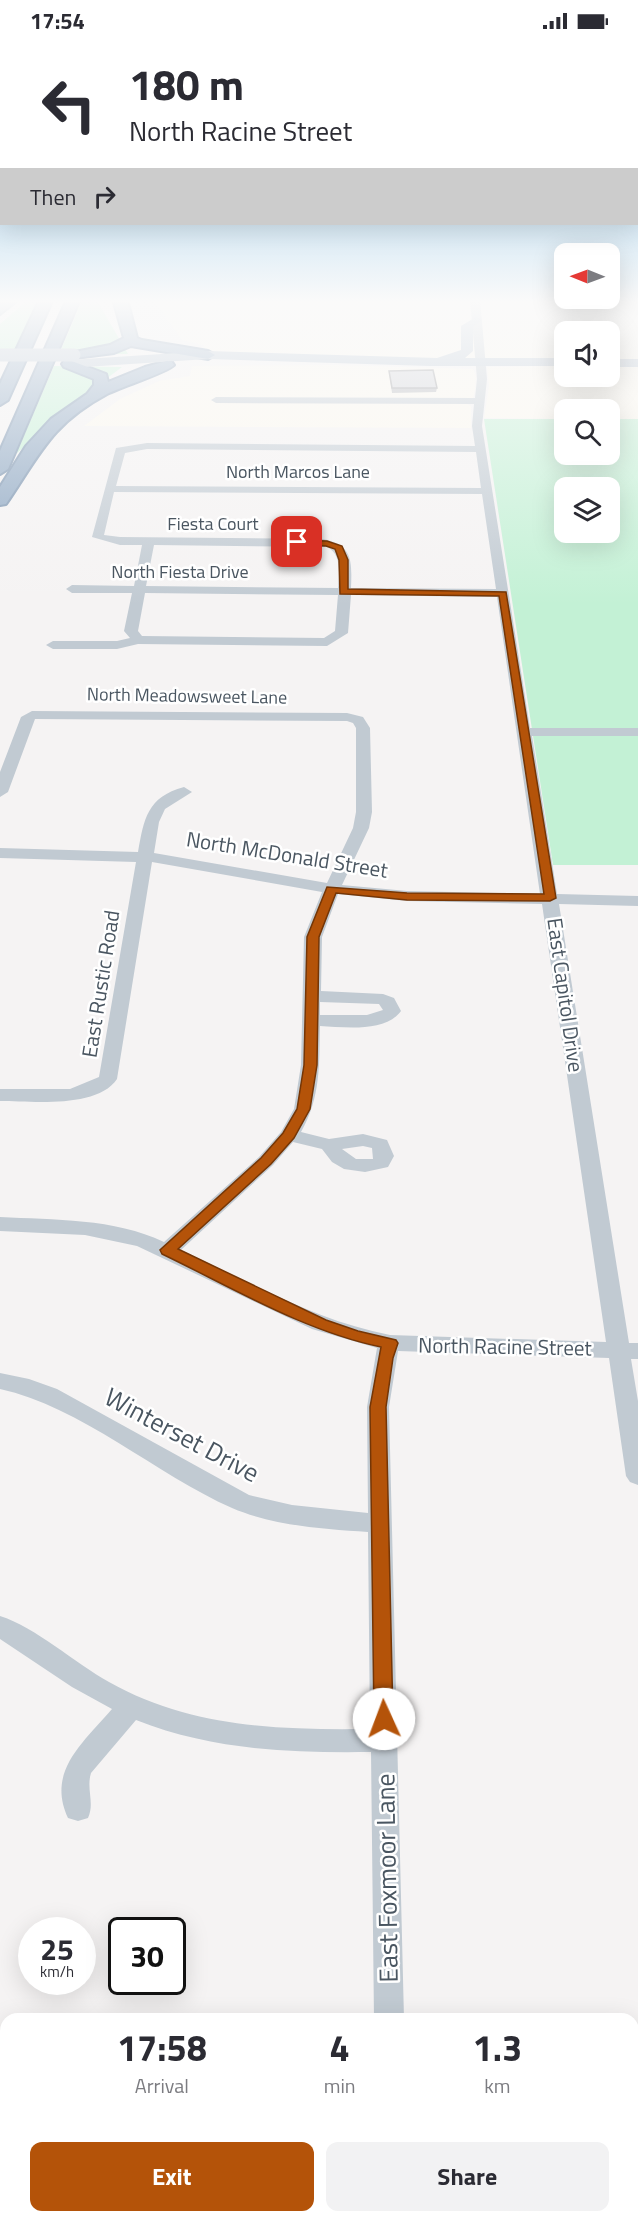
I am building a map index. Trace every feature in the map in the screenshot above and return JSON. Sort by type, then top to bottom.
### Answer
[{"type":"highway","points":[[0,468],[29,401]]},
{"type":"highway","points":[[0,500],[44,435],[88,401]]},
{"type":"street","points":[[421,401],[479,401]]},
{"type":"street","name":"East Capitol Drive","points":[[479,401],[477,426],[524,737],[627,1350],[638,1476]]},
{"type":"street","points":[[149,541],[108,541],[98,537],[116,458],[120,450],[124,448],[480,448]]},
{"type":"street","name":"North Marcos Lane","points":[[109,489],[487,492]]},
{"type":"street","name":"Fiesta Court","points":[[149,541],[327,543],[339,548],[343,554],[344,592],[341,633],[327,642],[138,640],[131,631],[149,541]]},
{"type":"street","name":"North Fiesta Drive","points":[[72,589],[503,593]]},
{"type":"street","points":[[53,645],[117,645],[138,640]]},
{"type":"street","name":"North Meadowsweet Lane","points":[[0,792],[28,717],[54,714],[347,717],[358,720],[363,728],[364,812],[361,828],[332,889]]},
{"type":"street","points":[[524,737],[638,732]]},
{"type":"street","points":[[524,737],[638,742]]},
{"type":"street","points":[[145,856],[154,812],[166,800],[184,792]]},
{"type":"street","name":"North McDonald Street","points":[[0,853],[145,856],[195,862],[332,889],[407,897],[638,901]]},
{"type":"street","name":"East Rustic Road","points":[[0,1095],[74,1094],[100,1085],[108,1079],[145,856]]},
{"type":"street","points":[[168,1250],[266,1161],[289,1135],[307,1098],[313,937],[332,889]]},
{"type":"street","points":[[311,996],[383,999],[388,1002],[392,1011],[385,1017],[373,1020],[311,1020]]},
{"type":"street","points":[[289,1135],[329,1145]]},
{"type":"street","name":"North Racine Street","points":[[0,1224],[85,1228],[143,1240],[320,1324],[355,1336],[390,1343],[627,1350]]},
{"type":"street","name":"East Foxmoor Lane","points":[[389,2013],[378,1523],[378,1407],[385,1358],[390,1343]]},
{"type":"street","name":"Winterset Drive","points":[[0,1381],[49,1395],[242,1502],[271,1512],[304,1518],[378,1523]]},
{"type":"street","points":[[0,1626],[131,1706],[180,1725],[236,1737],[270,1741],[384,1740]]},
{"type":"street","points":[[78,1809],[74,1783],[80,1767],[131,1706]]},
{"type":"shaded area","points":[[118,401],[470,401],[467,404],[471,406],[471,428],[84,426]]},
{"type":"shaded area","points":[[487,401],[554,401],[554,419],[484,418]]},
{"type":"shaded area","points":[[620,401],[638,401],[638,419],[620,419]]},
{"type":"green space","points":[[39,401],[77,401],[70,406],[16,454]]},
{"type":"green space","points":[[484,419],[554,419],[554,465],[620,465],[620,419],[638,419],[638,865],[553,865]]},
{"type":"route","points":[[297,542],[327,543],[339,548],[344,560],[344,592],[503,593],[550,898],[407,897],[332,889],[320,914],[313,937],[310,1065],[304,1109],[289,1135],[266,1161],[203,1215],[168,1250],[320,1324],[355,1336],[390,1343],[385,1358],[378,1407],[378,1523],[384,1719]]}]
